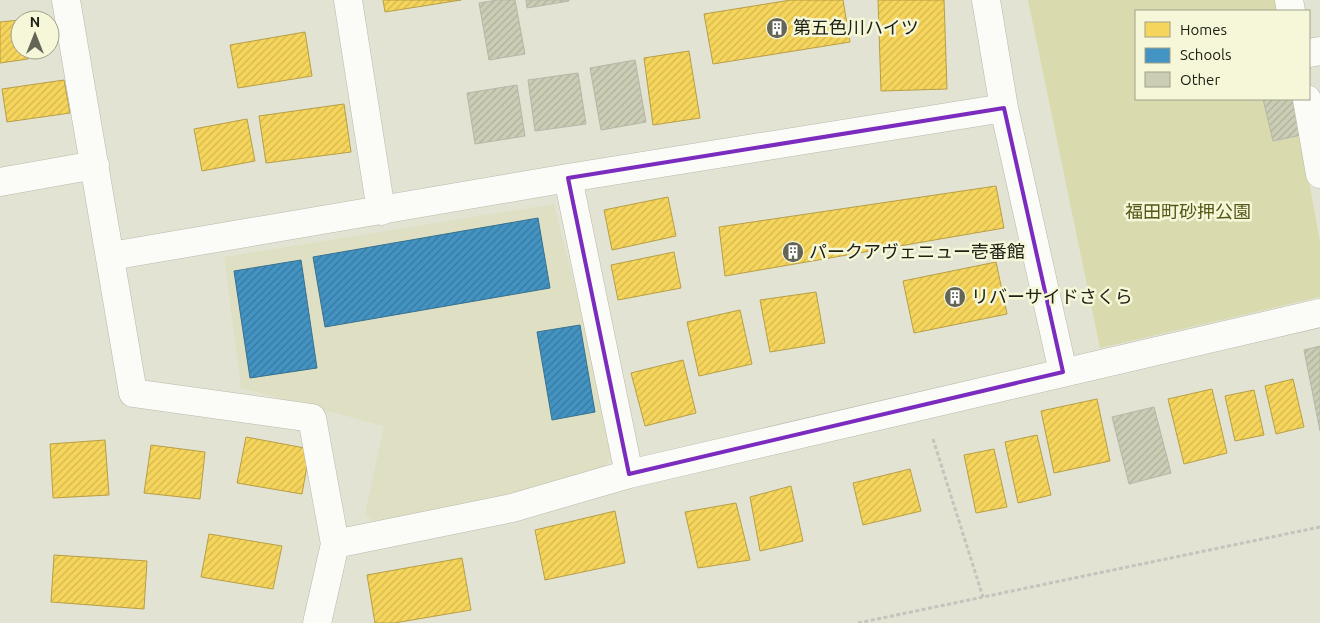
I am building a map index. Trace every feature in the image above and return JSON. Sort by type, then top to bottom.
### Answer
[{"type":"street","points":[[66,0],[133,393],[312,418],[335,544],[318,623]]},
{"type":"street","points":[[348,0],[381,211]]},
{"type":"street","points":[[986,0],[1004,108],[1064,372]]},
{"type":"street","points":[[1307,100],[1320,174]]},
{"type":"street","points":[[111,256],[568,178],[1004,108]]},
{"type":"street","points":[[0,182],[95,165]]},
{"type":"street","points":[[568,178],[628,474]]},
{"type":"street","points":[[335,544],[512,508],[628,474],[1320,313]]},
{"type":"path","points":[[923,405],[982,597]]},
{"type":"path","points":[[858,623],[1320,527]]},
{"type":"highlighted area","points":[[1004,108],[1063,372],[629,474],[568,178]]},
{"type":"shaded area","points":[[554,204],[615,446],[603,473],[379,527],[365,514],[384,426],[241,388],[224,257]]},
{"type":"green space","name":"福田町砂押公園","points":[[1028,0],[1275,0],[1277,10],[1135,10],[1135,100],[1294,100],[1320,242],[1320,297],[1100,348]]},
{"type":"building: Homes","points":[[383,0],[461,0],[385,12]]},
{"type":"building: Homes","name":"第五色川ハイツ","points":[[791,0],[843,0],[850,42],[713,64],[704,14]]},
{"type":"building: Homes","points":[[878,0],[944,0],[947,89],[881,91]]},
{"type":"building: Homes","points":[[10,21],[10,60],[21,60],[0,63],[0,22]]},
{"type":"building: Homes","points":[[305,32],[312,76],[238,88],[230,45]]},
{"type":"building: Homes","points":[[689,51],[700,118],[653,125],[644,58]]},
{"type":"building: Homes","points":[[64,80],[70,113],[7,122],[2,89]]},
{"type":"building: Homes","points":[[344,104],[351,152],[266,163],[259,116]]},
{"type":"building: Homes","points":[[247,119],[255,161],[202,171],[194,129]]},
{"type":"building: Homes","name":"パークアヴェニュー壱番館","points":[[996,186],[1004,228],[725,276],[719,227]]},
{"type":"building: Homes","points":[[668,197],[676,236],[612,250],[604,210]]},
{"type":"building: Homes","points":[[674,252],[681,288],[618,300],[611,265]]},
{"type":"building: Homes","name":"リバーサイドさくら","points":[[996,262],[1007,314],[914,333],[903,281]]},
{"type":"building: Homes","points":[[816,292],[825,343],[770,352],[760,300]]},
{"type":"building: Homes","points":[[740,310],[752,364],[699,376],[687,322]]},
{"type":"building: Homes","points":[[683,360],[696,413],[645,426],[631,373]]},
{"type":"building: Homes","points":[[1293,379],[1304,427],[1276,434],[1265,386]]},
{"type":"building: Homes","points":[[1212,389],[1227,453],[1184,464],[1168,399]]},
{"type":"building: Homes","points":[[1254,390],[1264,435],[1235,441],[1225,396]]},
{"type":"building: Homes","points":[[1097,399],[1110,461],[1054,473],[1041,411]]},
{"type":"building: Homes","points":[[1037,435],[1051,495],[1018,503],[1005,442]]},
{"type":"building: Homes","points":[[246,437],[310,449],[302,494],[237,483]]},
{"type":"building: Homes","points":[[105,440],[109,495],[53,498],[50,444]]},
{"type":"building: Homes","points":[[151,445],[205,452],[200,499],[144,493]]},
{"type":"building: Homes","points":[[994,449],[1007,507],[976,513],[964,455]]},
{"type":"building: Homes","points":[[910,469],[921,511],[863,525],[853,483]]},
{"type":"building: Homes","points":[[791,486],[803,541],[760,551],[750,497]]},
{"type":"building: Homes","points":[[736,503],[750,560],[698,568],[685,512]]},
{"type":"building: Homes","points":[[615,511],[625,563],[545,580],[535,530]]},
{"type":"building: Homes","points":[[209,534],[282,546],[273,589],[201,577]]},
{"type":"building: Homes","points":[[54,555],[147,561],[144,609],[51,602]]},
{"type":"building: Homes","points":[[462,558],[471,610],[394,623],[375,623],[367,575]]},
{"type":"building: Schools","points":[[538,218],[550,288],[325,327],[313,257]]},
{"type":"building: Schools","points":[[301,260],[317,368],[250,378],[234,271]]},
{"type":"building: Schools","points":[[580,325],[595,412],[552,420],[537,332]]},
{"type":"building: Other","points":[[515,0],[525,54],[489,60],[479,3]]},
{"type":"building: Other","points":[[526,0],[569,0],[569,1],[527,8]]},
{"type":"building: Other","points":[[635,60],[646,122],[601,130],[590,68]]},
{"type":"building: Other","points":[[578,73],[586,124],[535,131],[528,80]]},
{"type":"building: Other","points":[[517,85],[525,136],[475,144],[467,93]]},
{"type":"building: Other","points":[[1263,100],[1299,100],[1306,134],[1273,141]]},
{"type":"building: Other","points":[[1320,346],[1320,431],[1304,350]]},
{"type":"building: Other","points":[[1154,407],[1171,473],[1129,484],[1112,417]]},
{"type":"place","name":"第五色川ハイツ","points":[[777,28]]},
{"type":"place","name":"パークアヴェニュー壱番館","points":[[793,252]]},
{"type":"place","name":"リバーサイドさくら","points":[[955,297]]}]
